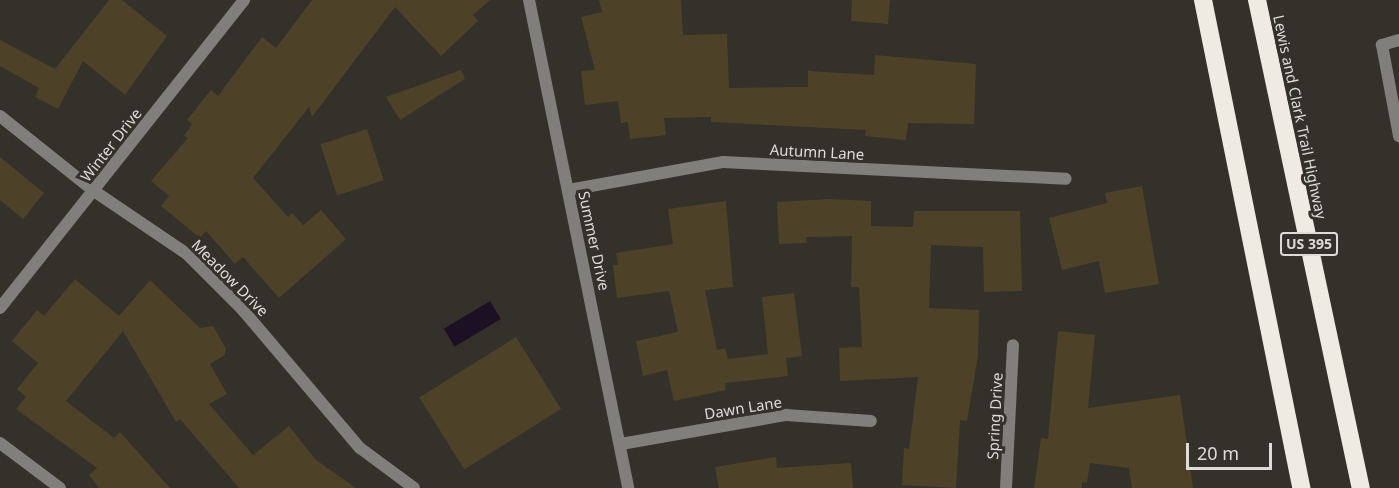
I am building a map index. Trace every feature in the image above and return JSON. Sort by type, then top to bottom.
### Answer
[{"type":"highway","points":[[1203,0],[1301,488]]},
{"type":"highway","name":"Lewis and Clark Trail Highway","points":[[1257,0],[1361,488]]},
{"type":"street","name":"Winter Drive","points":[[0,308],[244,0]]},
{"type":"street","name":"Summer Drive","points":[[529,0],[621,444],[628,488]]},
{"type":"street","points":[[1399,40],[1382,45],[1399,136]]},
{"type":"street","name":"Meadow Drive","points":[[0,116],[94,190],[187,254],[242,309],[360,448],[414,488]]},
{"type":"street","name":"Autumn Lane","points":[[569,190],[723,162],[1066,179]]},
{"type":"street","name":"Spring Drive","points":[[1006,488],[1013,345]]},
{"type":"street","name":"Dawn Lane","points":[[621,444],[786,415],[871,421]]},
{"type":"street","points":[[0,443],[60,488]]},
{"type":"shaded area","points":[[490,301],[501,319],[455,347],[444,329]]},
{"type":"building","points":[[109,0],[122,0],[167,36],[125,95],[83,61],[58,109],[35,97],[39,88],[0,66],[0,40],[55,69]]},
{"type":"building","points":[[312,0],[490,0],[473,15],[478,21],[441,56],[395,7],[312,117],[309,107],[253,178],[288,217],[292,213],[303,225],[321,210],[346,239],[279,298],[243,257],[235,264],[206,231],[200,238],[161,206],[169,196],[151,181],[188,138],[184,136],[192,124],[187,120],[211,90],[218,96],[262,37],[276,48]]},
{"type":"building","points":[[599,0],[681,0],[683,35],[727,34],[729,88],[808,87],[808,71],[874,75],[875,55],[976,64],[974,124],[908,123],[906,140],[865,136],[866,130],[711,122],[711,117],[664,118],[666,135],[630,139],[628,122],[621,123],[618,101],[585,105],[581,71],[595,70],[581,17],[602,12]]},
{"type":"building","points":[[852,0],[890,0],[888,24],[851,21]]},
{"type":"building","points":[[461,70],[465,79],[400,120],[386,97]]},
{"type":"building","points":[[367,129],[384,180],[337,195],[320,144]]},
{"type":"building","points":[[0,157],[44,193],[23,219],[0,200]]},
{"type":"building","points":[[1142,186],[1159,284],[1105,293],[1099,261],[1062,270],[1049,218],[1107,203],[1105,193]]},
{"type":"building","points":[[829,199],[871,201],[871,226],[913,227],[914,211],[1020,211],[1022,291],[984,292],[983,247],[931,245],[929,308],[979,310],[978,356],[967,421],[960,420],[956,488],[902,485],[904,448],[909,449],[918,377],[840,381],[839,348],[862,347],[859,287],[851,287],[852,236],[806,237],[807,243],[779,244],[777,202]]},
{"type":"building","points":[[726,201],[733,287],[705,290],[717,350],[725,348],[728,359],[768,354],[762,297],[794,293],[802,356],[786,358],[788,376],[725,383],[726,390],[674,401],[667,370],[643,376],[636,341],[678,332],[669,291],[617,298],[613,265],[618,265],[616,253],[673,244],[668,209]]},
{"type":"building","points":[[75,279],[119,316],[150,280],[200,328],[213,326],[226,349],[225,355],[210,364],[227,394],[209,404],[253,455],[289,426],[316,460],[356,488],[239,488],[180,419],[176,422],[123,331],[66,401],[114,438],[120,432],[170,488],[99,488],[89,475],[97,468],[16,409],[26,397],[17,389],[38,363],[12,341],[37,310],[44,316]]},
{"type":"building","points":[[1058,331],[1095,335],[1088,408],[1180,395],[1193,488],[1132,488],[1129,468],[1090,463],[1087,483],[1082,482],[1082,488],[1034,488],[1041,438],[1048,439]]},
{"type":"building","points":[[516,337],[561,409],[464,469],[419,397]]},
{"type":"building","points":[[776,457],[777,468],[851,463],[853,488],[719,488],[715,467]]}]
